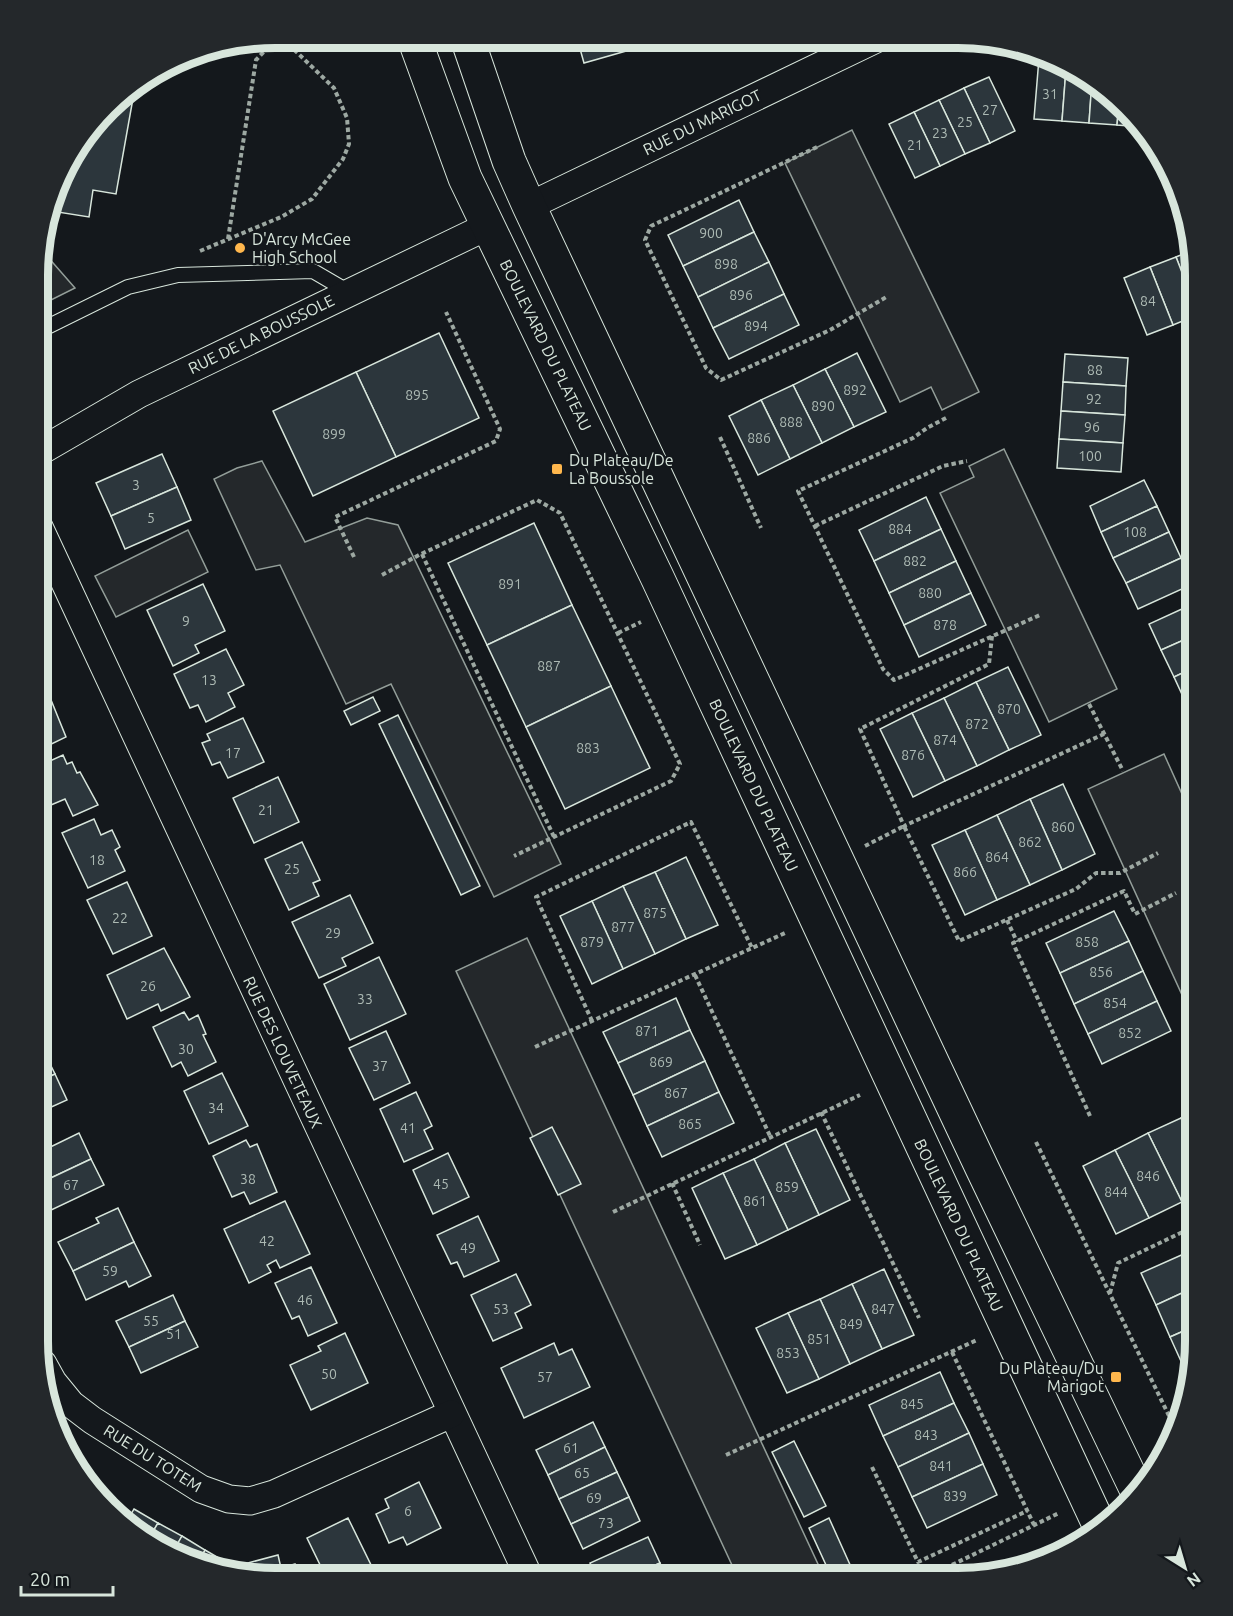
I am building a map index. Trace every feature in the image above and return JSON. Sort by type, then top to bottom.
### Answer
[{"type":"main road","name":"BOULEVARD DU PLATEAU","points":[[418,48],[465,178],[658,579],[1097,1520]]},
{"type":"main road","points":[[470,48],[509,161],[529,206],[956,1113],[1134,1484]]},
{"type":"main road","points":[[488,226],[529,206]]},
{"type":"street","name":"RUE DU MARIGOT","points":[[529,206],[857,48]]},
{"type":"street","name":"RUE DE LA BOUSSOLE","points":[[48,447],[139,394],[488,226]]},
{"type":"street","name":"RUE DES LOUVETEAUX","points":[[48,546],[525,1568]]},
{"type":"street","name":"RUE DU TOTEM","points":[[51,1379],[71,1404],[92,1420],[201,1489],[229,1498],[250,1501],[274,1494],[451,1414]]},
{"type":"lane","points":[[48,326],[128,287],[187,274],[313,271],[349,292]]},
{"type":"path","points":[[228,239],[256,60],[267,48]]},
{"type":"path","points":[[187,274],[197,252],[281,217],[312,199],[343,159],[349,144],[347,118],[334,88],[292,48]]},
{"type":"path","points":[[817,147],[651,226],[645,240],[706,368],[721,380],[830,330],[888,296]]},
{"type":"path","points":[[354,557],[335,517],[496,441],[500,429],[446,312]]},
{"type":"path","points":[[946,418],[913,438],[798,491],[883,669],[894,680],[1040,615]]},
{"type":"path","points":[[720,437],[761,528]]},
{"type":"path","points":[[815,526],[943,466],[967,461]]},
{"type":"path","points":[[382,575],[537,500],[560,513],[680,764],[670,781],[514,856]]},
{"type":"path","points":[[422,554],[554,837]]},
{"type":"path","points":[[618,633],[641,622]]},
{"type":"path","points":[[992,636],[989,664],[860,729],[959,941],[1076,890],[1096,873],[1120,873],[1158,853]]},
{"type":"path","points":[[1089,704],[1123,771]]},
{"type":"path","points":[[862,847],[1104,734]]},
{"type":"path","points":[[592,1021],[536,897],[692,822],[752,948]]},
{"type":"path","points":[[1090,1116],[1013,943],[1124,891],[1135,914],[1176,893]]},
{"type":"path","points":[[1007,920],[1017,942]]},
{"type":"path","points":[[535,1047],[786,933]]},
{"type":"path","points":[[695,975],[770,1136]]},
{"type":"path","points":[[613,1212],[860,1095]]},
{"type":"path","points":[[821,1112],[919,1318]]},
{"type":"path","points":[[1036,1142],[1171,1420]]},
{"type":"path","points":[[672,1183],[700,1245]]},
{"type":"path","points":[[1110,1294],[1118,1263],[1185,1231]]},
{"type":"path","points":[[726,1455],[977,1340]]},
{"type":"path","points":[[952,1352],[1034,1526]]},
{"type":"path","points":[[872,1467],[918,1562],[1027,1511]]},
{"type":"path","points":[[946,1568],[1087,1500]]},
{"type":"shaded area","points":[[852,130],[979,392],[942,410],[931,387],[900,402],[785,163]]},
{"type":"shaded area","points":[[48,258],[75,288],[48,302]]},
{"type":"shaded area","points":[[1004,449],[1117,689],[1049,722],[940,493],[974,477],[969,466]]},
{"type":"shaded area","points":[[262,461],[305,542],[367,518],[398,525],[561,864],[494,897],[391,684],[346,704],[280,565],[256,570],[214,479],[237,468]]},
{"type":"shaded area","points":[[188,530],[208,572],[116,617],[95,576]]},
{"type":"shaded area","points":[[1164,754],[1185,801],[1185,1001],[1088,789]]},
{"type":"shaded area","points":[[527,938],[820,1568],[733,1568],[456,971]]},
{"type":"building","points":[[580,48],[637,48],[584,63]]},
{"type":"building","points":[[1039,63],[1066,75],[1062,121],[1034,119]]},
{"type":"building","points":[[1066,75],[1091,91],[1089,123],[1062,121]]},
{"type":"building","points":[[989,77],[1015,131],[990,143],[964,88]]},
{"type":"building","points":[[964,88],[990,143],[965,154],[939,100]]},
{"type":"building","points":[[1091,91],[1118,115],[1117,125],[1089,123]]},
{"type":"building","points":[[133,98],[116,194],[93,190],[89,217],[57,212],[65,188],[86,149],[104,125]]},
{"type":"building","points":[[939,100],[965,154],[940,166],[914,112]]},
{"type":"building","points":[[914,112],[940,166],[915,178],[889,124]]},
{"type":"building","points":[[1118,115],[1130,126],[1117,125]]},
{"type":"building","points":[[739,200],[754,232],[683,266],[668,235]]},
{"type":"building","points":[[754,232],[769,262],[698,297],[683,266]]},
{"type":"building","points":[[1184,254],[1185,280],[1176,257]]},
{"type":"building","points":[[1176,257],[1185,280],[1185,320],[1173,325],[1150,267]]},
{"type":"building","points":[[769,262],[784,294],[713,328],[698,297]]},
{"type":"building","points":[[1150,267],[1173,325],[1147,335],[1124,278]]},
{"type":"building","points":[[784,294],[799,325],[729,359],[713,328]]},
{"type":"building","points":[[439,333],[479,418],[396,457],[356,372]]},
{"type":"building","points":[[857,353],[886,412],[854,427],[825,369]]},
{"type":"building","points":[[1065,354],[1128,358],[1126,386],[1063,382]]},
{"type":"building","points":[[825,369],[854,427],[822,443],[793,385]]},
{"type":"building","points":[[356,372],[396,457],[313,496],[273,411]]},
{"type":"building","points":[[1063,382],[1126,386],[1125,415],[1061,411]]},
{"type":"building","points":[[793,385],[822,443],[790,459],[761,400]]},
{"type":"building","points":[[761,400],[790,459],[758,475],[729,416]]},
{"type":"building","points":[[1061,411],[1125,415],[1123,443],[1059,439]]},
{"type":"building","points":[[1059,439],[1123,443],[1121,472],[1057,468]]},
{"type":"building","points":[[162,454],[177,487],[111,516],[96,483]]},
{"type":"building","points":[[1144,480],[1157,506],[1101,532],[1090,506]]},
{"type":"building","points":[[177,487],[191,520],[125,549],[111,516]]},
{"type":"building","points":[[926,497],[941,529],[874,561],[859,530]]},
{"type":"building","points":[[1157,506],[1169,532],[1113,558],[1101,532]]},
{"type":"building","points":[[534,523],[572,605],[487,645],[448,563]]},
{"type":"building","points":[[941,529],[956,561],[889,593],[874,561]]},
{"type":"building","points":[[1169,532],[1181,558],[1126,583],[1113,558]]},
{"type":"building","points":[[1181,558],[1185,567],[1185,588],[1138,609],[1126,583]]},
{"type":"building","points":[[956,561],[971,593],[904,625],[889,593]]},
{"type":"building","points":[[203,584],[225,631],[195,645],[199,653],[173,666],[147,610]]},
{"type":"building","points":[[971,593],[986,625],[919,657],[904,625]]},
{"type":"building","points":[[572,605],[611,686],[526,727],[487,645]]},
{"type":"building","points":[[1185,608],[1185,639],[1161,650],[1149,624]]},
{"type":"building","points":[[1185,639],[1185,672],[1174,677],[1161,650]]},
{"type":"building","points":[[226,649],[244,685],[228,693],[235,707],[206,722],[198,705],[190,708],[174,674]]},
{"type":"building","points":[[1008,667],[1041,735],[1009,750],[976,682]]},
{"type":"building","points":[[1185,672],[1185,701],[1174,677]]},
{"type":"building","points":[[976,682],[1009,750],[977,766],[944,698]]},
{"type":"building","points":[[611,686],[650,768],[565,809],[526,727]]},
{"type":"building","points":[[48,692],[66,737],[48,746]]},
{"type":"building","points":[[373,697],[380,711],[351,725],[344,711]]},
{"type":"building","points":[[944,698],[977,766],[945,781],[912,713]]},
{"type":"building","points":[[912,713],[945,781],[913,797],[880,729]]},
{"type":"building","points":[[398,715],[480,886],[461,895],[379,724]]},
{"type":"building","points":[[243,718],[264,762],[228,778],[220,762],[212,765],[202,743],[210,740],[207,734]]},
{"type":"building","points":[[63,755],[67,764],[72,762],[98,805],[73,816],[65,799],[51,805],[48,798],[48,762]]},
{"type":"building","points":[[278,777],[299,822],[254,843],[233,798]]},
{"type":"building","points":[[1063,784],[1095,854],[1062,870],[1030,799]]},
{"type":"building","points":[[1030,799],[1062,870],[1030,885],[997,815]]},
{"type":"building","points":[[997,815],[1030,885],[997,900],[965,830]]},
{"type":"building","points":[[94,819],[101,835],[112,830],[120,847],[115,850],[125,871],[88,888],[62,833]]},
{"type":"building","points":[[965,830],[997,900],[965,915],[932,845]]},
{"type":"building","points":[[302,842],[320,880],[313,883],[319,896],[289,910],[265,859]]},
{"type":"building","points":[[686,857],[718,925],[686,939],[655,872]]},
{"type":"building","points":[[655,872],[686,939],[655,954],[623,886]]},
{"type":"building","points":[[127,882],[152,936],[113,954],[87,900]]},
{"type":"building","points":[[623,886],[655,954],[623,969],[592,901]]},
{"type":"building","points":[[350,895],[373,943],[342,958],[346,966],[319,978],[292,922]]},
{"type":"building","points":[[592,901],[623,969],[592,984],[560,916]]},
{"type":"building","points":[[1114,911],[1129,941],[1060,973],[1046,943]]},
{"type":"building","points":[[1129,941],[1143,971],[1074,1004],[1060,973]]},
{"type":"building","points":[[164,948],[190,997],[161,1011],[158,1004],[127,1019],[107,975]]},
{"type":"building","points":[[379,957],[406,1014],[350,1040],[324,984]]},
{"type":"building","points":[[1143,971],[1157,1001],[1088,1034],[1074,1004]]},
{"type":"building","points":[[676,998],[690,1030],[618,1063],[603,1032]]},
{"type":"building","points":[[1157,1001],[1171,1031],[1102,1064],[1088,1034]]},
{"type":"building","points":[[184,1012],[189,1020],[198,1015],[206,1034],[203,1035],[216,1062],[188,1076],[181,1062],[172,1067],[153,1027]]},
{"type":"building","points":[[690,1030],[705,1061],[633,1095],[618,1063]]},
{"type":"building","points":[[386,1031],[410,1083],[374,1100],[349,1048]]},
{"type":"building","points":[[48,1060],[55,1074],[48,1077]]},
{"type":"building","points":[[705,1061],[719,1092],[647,1126],[633,1095]]},
{"type":"building","points":[[222,1073],[248,1126],[209,1144],[184,1091]]},
{"type":"building","points":[[55,1074],[67,1100],[48,1109],[48,1077]]},
{"type":"building","points":[[416,1092],[432,1126],[424,1130],[433,1149],[404,1162],[380,1109]]},
{"type":"building","points":[[719,1092],[734,1123],[662,1157],[647,1126]]},
{"type":"building","points":[[1181,1118],[1185,1126],[1185,1201],[1182,1202],[1148,1133]]},
{"type":"building","points":[[552,1127],[581,1184],[558,1195],[530,1138]]},
{"type":"building","points":[[816,1129],[850,1200],[819,1215],[785,1143]]},
{"type":"building","points":[[79,1133],[91,1159],[48,1179],[48,1148]]},
{"type":"building","points":[[1148,1133],[1182,1202],[1149,1218],[1115,1150]]},
{"type":"building","points":[[246,1140],[250,1147],[257,1144],[277,1192],[250,1204],[244,1192],[232,1197],[213,1156]]},
{"type":"building","points":[[785,1143],[819,1215],[788,1230],[754,1159]]},
{"type":"building","points":[[1115,1150],[1149,1218],[1116,1234],[1083,1166]]},
{"type":"building","points":[[448,1153],[469,1197],[433,1214],[413,1170]]},
{"type":"building","points":[[91,1159],[104,1185],[48,1212],[48,1179]]},
{"type":"building","points":[[754,1159],[788,1230],[757,1245],[723,1173]]},
{"type":"building","points":[[723,1173],[757,1245],[725,1259],[692,1188]]},
{"type":"building","points":[[285,1201],[310,1254],[280,1268],[276,1260],[267,1265],[271,1272],[249,1283],[224,1229]]},
{"type":"building","points":[[118,1208],[134,1242],[73,1271],[58,1242],[99,1223],[96,1218]]},
{"type":"building","points":[[478,1216],[499,1261],[464,1277],[457,1262],[451,1264],[437,1235]]},
{"type":"building","points":[[134,1242],[151,1276],[129,1287],[126,1281],[86,1300],[73,1271]]},
{"type":"building","points":[[1185,1253],[1185,1292],[1156,1305],[1141,1273]]},
{"type":"building","points":[[311,1267],[337,1323],[308,1336],[299,1316],[292,1319],[275,1283]]},
{"type":"building","points":[[884,1269],[914,1335],[882,1349],[852,1284]]},
{"type":"building","points":[[516,1274],[531,1305],[515,1313],[522,1328],[493,1341],[471,1295]]},
{"type":"building","points":[[852,1284],[882,1349],[850,1364],[820,1299]]},
{"type":"building","points":[[1185,1292],[1185,1330],[1170,1337],[1156,1305]]},
{"type":"building","points":[[173,1295],[185,1321],[129,1347],[116,1321]]},
{"type":"building","points":[[820,1299],[850,1364],[819,1379],[788,1313]]},
{"type":"building","points":[[788,1313],[819,1379],[787,1393],[756,1328]]},
{"type":"building","points":[[185,1321],[198,1347],[141,1373],[129,1347]]},
{"type":"building","points":[[1185,1330],[1183,1367],[1170,1337]]},
{"type":"building","points":[[345,1333],[368,1383],[311,1410],[290,1365],[321,1351],[318,1346]]},
{"type":"building","points":[[554,1343],[559,1355],[572,1349],[590,1387],[524,1418],[501,1368]]},
{"type":"building","points":[[940,1372],[954,1403],[883,1436],[869,1405]]},
{"type":"building","points":[[954,1403],[969,1433],[898,1467],[883,1436]]},
{"type":"building","points":[[593,1422],[605,1447],[548,1475],[536,1450]]},
{"type":"building","points":[[969,1433],[983,1464],[912,1497],[898,1467]]},
{"type":"building","points":[[794,1441],[826,1506],[804,1517],[772,1452]]},
{"type":"building","points":[[605,1447],[617,1472],[559,1499],[548,1475]]},
{"type":"building","points":[[983,1464],[997,1495],[927,1528],[912,1497]]},
{"type":"building","points":[[617,1472],[629,1497],[571,1524],[559,1499]]},
{"type":"building","points":[[419,1482],[441,1528],[407,1545],[403,1537],[389,1543],[376,1514],[389,1508],[385,1499]]},
{"type":"building","points":[[629,1497],[640,1521],[583,1549],[571,1524]]},
{"type":"building","points":[[134,1509],[158,1523],[153,1532],[130,1516]]},
{"type":"building","points":[[348,1518],[373,1568],[322,1568],[307,1538]]},
{"type":"building","points":[[829,1518],[852,1568],[827,1568],[809,1528]]},
{"type":"building","points":[[158,1523],[182,1536],[176,1546],[153,1532]]},
{"type":"building","points":[[182,1536],[205,1550],[202,1556],[176,1546]]},
{"type":"building","points":[[648,1537],[660,1563],[649,1568],[592,1568],[590,1563]]},
{"type":"building","points":[[205,1550],[227,1563],[217,1560],[202,1556]]},
{"type":"building","points":[[278,1555],[281,1568],[261,1568],[244,1564]]},
{"type":"building","points":[[660,1563],[662,1568],[649,1568]]},
{"type":"building","points":[[295,1564],[296,1568],[281,1568]]},
{"type":"place","name":"D'Arcy McGee High School","points":[[240,248]]},
{"type":"place","name":"Du Plateau/De La Boussole","points":[[557,469]]},
{"type":"place","name":"Du Plateau/Du Marigot","points":[[1116,1377]]}]
